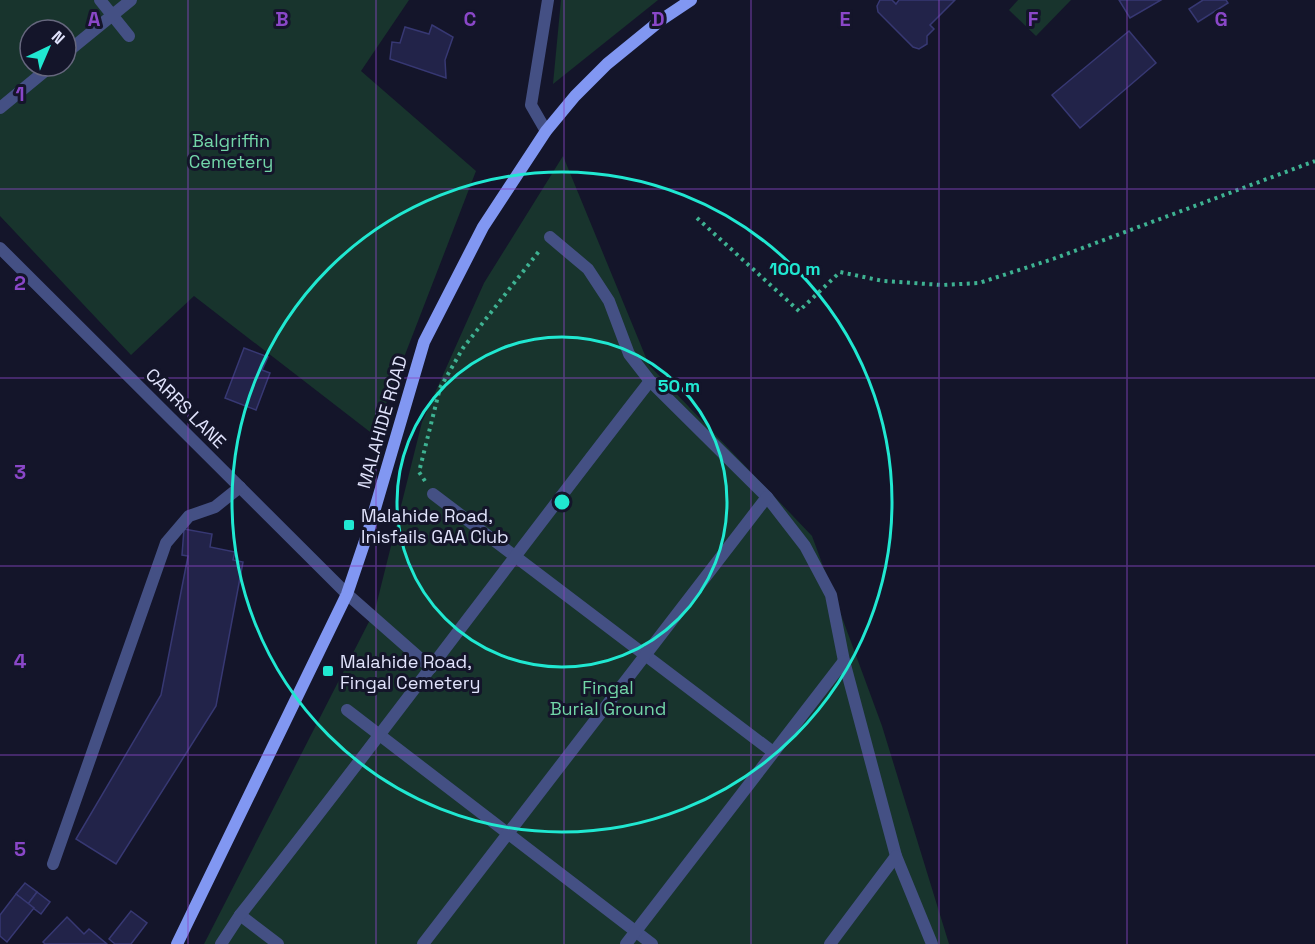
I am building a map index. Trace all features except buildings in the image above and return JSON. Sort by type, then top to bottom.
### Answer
[{"type":"main road","name":"MALAHIDE ROAD","points":[[177,944],[347,594],[369,529],[424,342],[483,227],[546,130],[575,96],[607,64],[661,20],[691,0]]},
{"type":"street","points":[[100,0],[129,36]]},
{"type":"street","points":[[78,43],[130,0]]},
{"type":"street","points":[[546,130],[531,105],[548,0]]},
{"type":"street","points":[[0,108],[36,78]]},
{"type":"street","points":[[550,237],[593,277],[609,301],[629,354],[650,381],[768,497],[805,546],[831,595],[844,661],[896,856],[932,944]]},
{"type":"street","name":"CARRS LANE","points":[[0,248],[347,594],[431,668]]},
{"type":"street","points":[[221,944],[240,915],[381,736],[514,556],[650,381]]},
{"type":"street","points":[[53,864],[166,543],[189,516],[215,507],[240,488]]},
{"type":"street","points":[[433,494],[773,752]]},
{"type":"street","points":[[423,944],[768,497]]},
{"type":"street","points":[[626,944],[844,661]]},
{"type":"street","points":[[346,710],[652,944]]},
{"type":"street","points":[[830,944],[896,856]]},
{"type":"street","points":[[240,915],[278,944]]},
{"type":"path","points":[[697,218],[799,311],[840,272],[883,281],[942,285],[979,283],[1053,259],[1315,161]]},
{"type":"path","points":[[433,494],[419,472],[440,388],[463,348],[550,237]]},
{"type":"green space","name":"Balgriffin Cemetery","points":[[0,0],[409,0],[361,71],[476,171],[374,435],[194,296],[131,355],[0,216]]},
{"type":"green space","points":[[561,0],[658,0],[553,84]]},
{"type":"green space","points":[[1018,0],[1071,0],[1036,36],[1009,10]]},
{"type":"green space","name":"Fingal Burial Ground","points":[[563,156],[649,365],[812,536],[882,726],[949,944],[204,944],[375,610],[422,422],[484,283]]},
{"type":"place","name":"Malahide Road, Inisfails GAA Club","points":[[349,525]]},
{"type":"place","name":"Malahide Road, Fingal Cemetery","points":[[328,671]]}]
